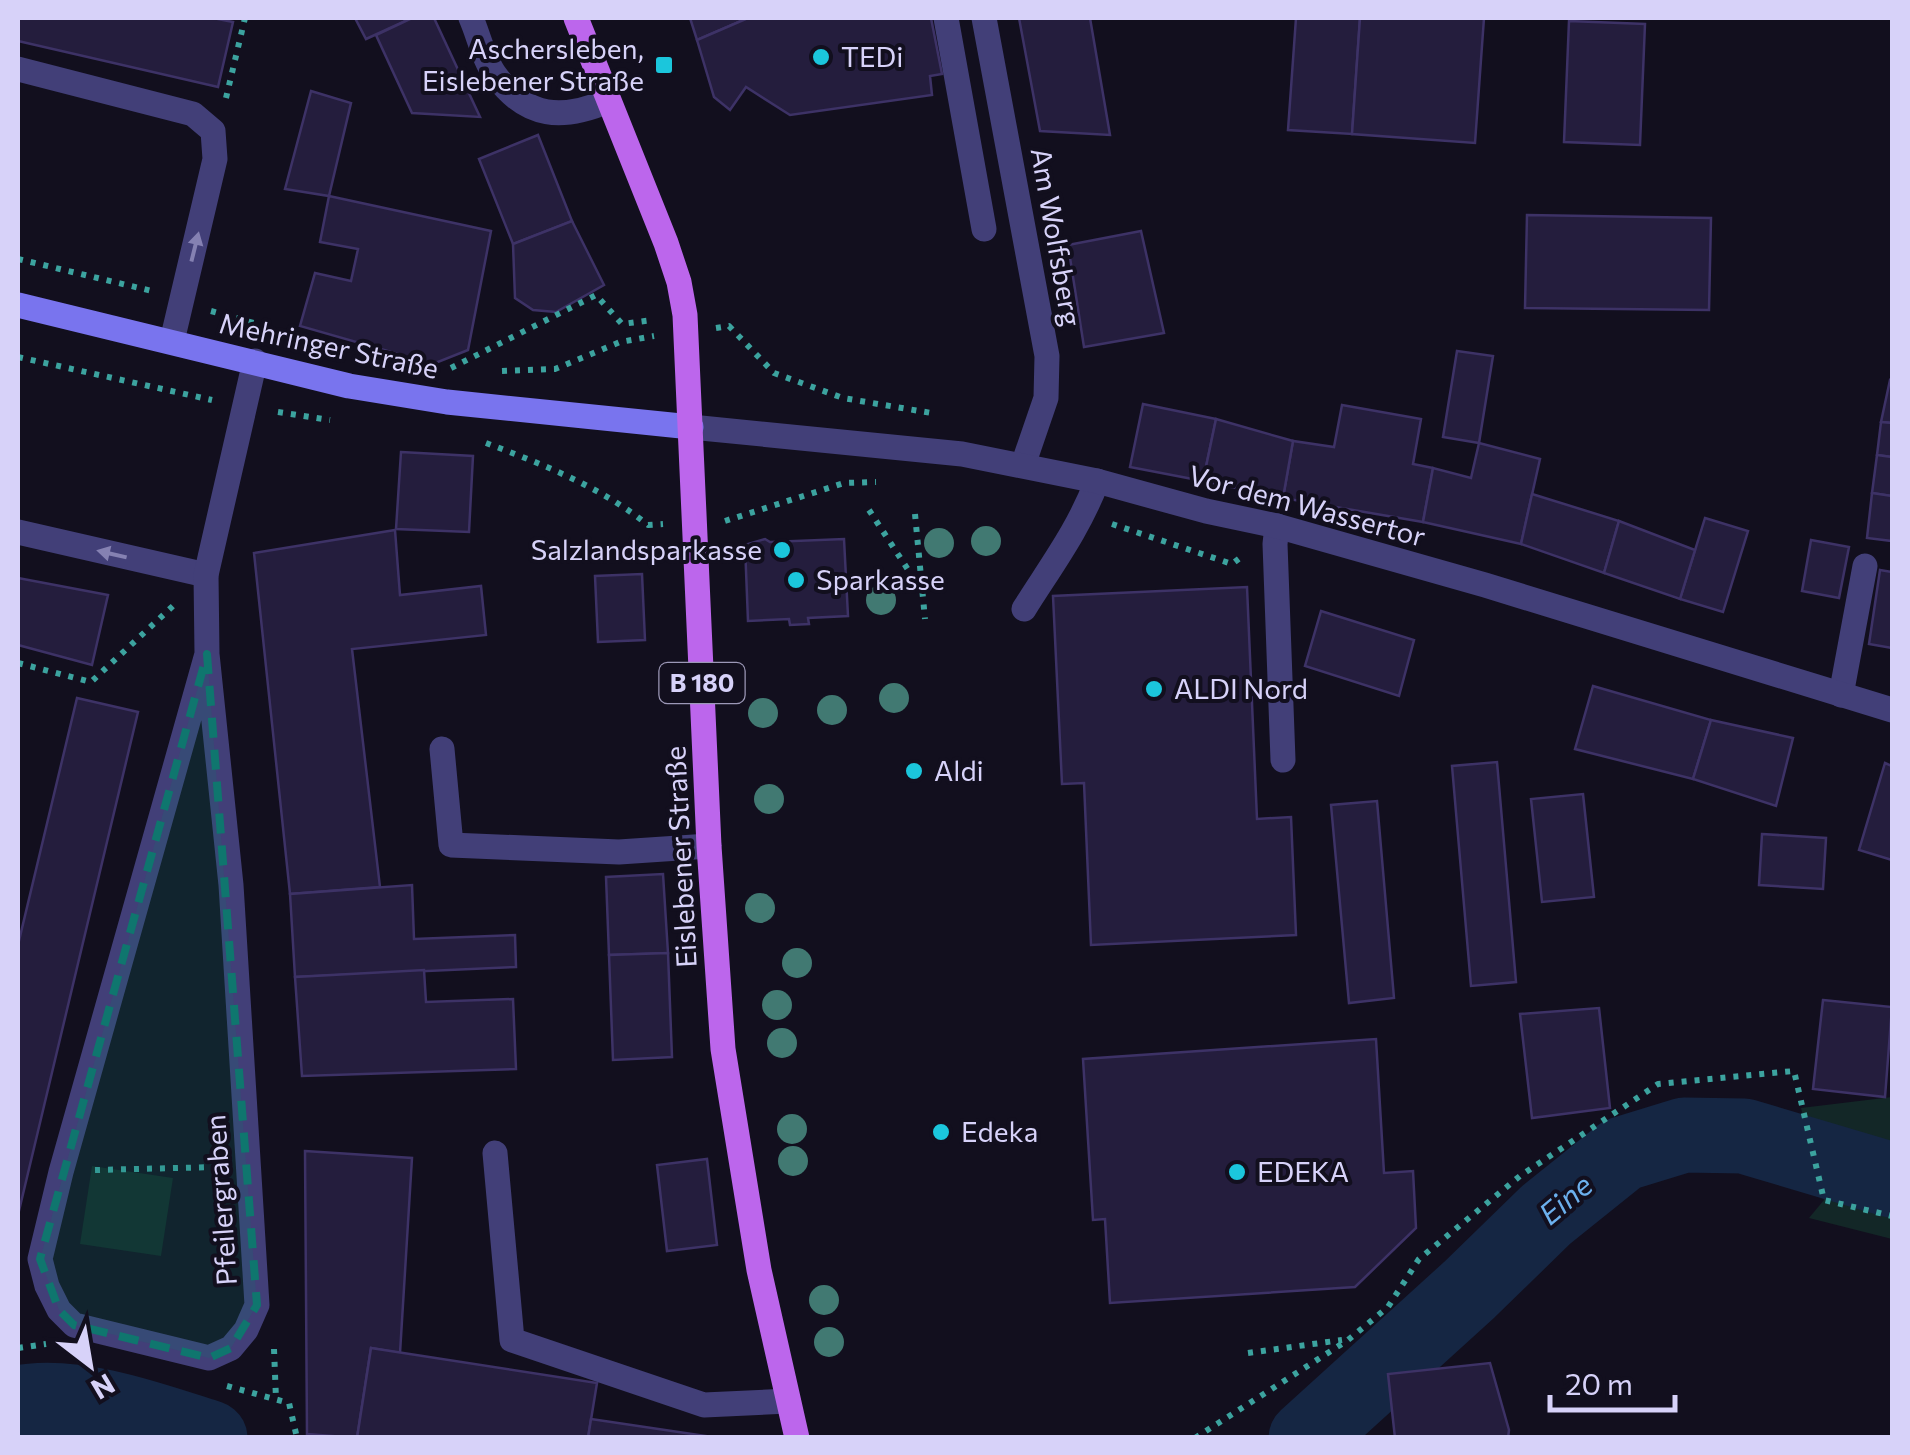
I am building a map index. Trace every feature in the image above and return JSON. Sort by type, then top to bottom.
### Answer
[{"type":"main road","name":"Eislebener Straße","points":[[576,18],[679,282],[692,426],[716,958],[730,1107],[759,1270],[797,1438]]},
{"type":"main road","name":"Mehringer Straße","points":[[18,304],[349,386],[447,402],[692,426]]},
{"type":"street","points":[[471,18],[494,75],[524,105],[557,114],[581,112],[608,101]]},
{"type":"street","points":[[946,18],[984,230]]},
{"type":"street","name":"Am Wolfsberg","points":[[984,18],[1047,356],[1046,398],[1022,465]]},
{"type":"street","points":[[18,70],[193,114],[213,131],[215,159],[172,342]]},
{"type":"street","name":"Pfeilergraben","points":[[206,654],[40,1259],[59,1310],[74,1325],[209,1358],[231,1348],[246,1330],[257,1305],[231,885],[206,654],[206,575],[255,360]]},
{"type":"street","name":"Vor dem Wassertor","points":[[692,426],[962,454],[1097,481],[1277,526],[1892,710]]},
{"type":"street","points":[[1024,609],[1064,552],[1097,481]]},
{"type":"street","points":[[1277,526],[1283,760]]},
{"type":"street","points":[[18,532],[206,575]]},
{"type":"street","points":[[1841,695],[1865,566]]},
{"type":"street","points":[[442,750],[451,845],[620,852],[710,846]]},
{"type":"street","points":[[495,1153],[512,1340],[704,1406],[788,1401]]},
{"type":"path","points":[[213,131],[220,122],[245,18]]},
{"type":"path","points":[[18,259],[181,298],[211,312],[267,327]]},
{"type":"path","points":[[460,372],[441,373],[596,295],[622,324],[729,326],[774,373],[843,398],[938,414]]},
{"type":"path","points":[[498,371],[555,368],[620,342],[685,323]]},
{"type":"path","points":[[18,357],[242,406],[336,421]]},
{"type":"path","points":[[468,440],[487,443],[588,486],[626,507],[648,525],[729,521],[792,500]]},
{"type":"path","points":[[869,510],[922,592]]},
{"type":"path","points":[[915,514],[925,620]]},
{"type":"path","points":[[18,664],[91,682],[206,575]]},
{"type":"path","points":[[18,671],[30,666]]},
{"type":"path","points":[[1196,1438],[1348,1340],[1388,1307],[1419,1258],[1520,1176],[1658,1084],[1794,1071],[1824,1200],[1892,1216]]},
{"type":"path","points":[[61,1172],[249,1166]]},
{"type":"path","points":[[1248,1353],[1348,1340]]},
{"type":"highlighted area","points":[[207,654],[257,1305],[231,1348],[209,1358],[74,1325],[59,1310],[40,1259]]},
{"type":"green space","points":[[1892,1097],[1892,1239],[1809,1218],[1824,1200],[1801,1108]]},
{"type":"green space","points":[[92,1166],[173,1178],[161,1256],[80,1244]]},
{"type":"green space","points":[[39,1371],[208,1437],[18,1437],[18,1374]]},
{"type":"building","points":[[18,18],[213,18],[233,22],[218,87],[18,41]]},
{"type":"building","points":[[355,18],[412,18],[366,39]]},
{"type":"building","points":[[412,18],[434,18],[480,117],[412,113],[376,35]]},
{"type":"building","points":[[690,18],[748,18],[697,40]]},
{"type":"building","name":"TEDi","points":[[748,18],[931,18],[942,74],[930,76],[932,95],[790,115],[746,87],[730,110],[714,97],[697,40]]},
{"type":"building","points":[[1019,18],[1090,18],[1110,135],[1040,131]]},
{"type":"building","points":[[1296,18],[1360,18],[1352,134],[1288,130]]},
{"type":"building","points":[[1360,18],[1484,18],[1475,143],[1352,134]]},
{"type":"building","points":[[1569,21],[1645,24],[1640,145],[1564,142]]},
{"type":"building","points":[[311,91],[351,103],[329,196],[285,189]]},
{"type":"building","points":[[538,135],[572,221],[513,244],[479,159]]},
{"type":"building","points":[[329,196],[491,231],[468,350],[433,364],[300,326],[315,273],[351,281],[358,249],[320,242]]},
{"type":"building","points":[[1527,215],[1711,218],[1709,310],[1525,308]]},
{"type":"building","points":[[572,221],[604,285],[556,312],[533,310],[515,298],[513,244]]},
{"type":"building","points":[[1141,231],[1164,333],[1084,347],[1068,245]]},
{"type":"building","points":[[1457,351],[1493,356],[1479,443],[1443,437]]},
{"type":"building","points":[[1892,381],[1892,423],[1881,422]]},
{"type":"building","points":[[1143,404],[1216,419],[1203,481],[1130,467]]},
{"type":"building","points":[[1342,405],[1421,419],[1413,464],[1433,468],[1423,522],[1283,498],[1293,441],[1334,447]]},
{"type":"building","points":[[1216,419],[1293,441],[1283,498],[1203,481]]},
{"type":"building","points":[[1881,422],[1892,423],[1892,457],[1877,455]]},
{"type":"building","points":[[1479,443],[1540,459],[1521,544],[1423,522],[1433,468],[1471,478]]},
{"type":"building","points":[[401,452],[473,456],[469,532],[396,529]]},
{"type":"building","points":[[1877,455],[1892,457],[1892,496],[1872,493]]},
{"type":"building","points":[[1872,493],[1892,496],[1892,541],[1867,538]]},
{"type":"building","points":[[1532,494],[1619,521],[1604,573],[1521,544]]},
{"type":"building","points":[[1705,518],[1748,531],[1723,612],[1680,599]]},
{"type":"building","points":[[1619,521],[1695,550],[1680,599],[1604,573]]},
{"type":"building","points":[[395,530],[400,595],[481,586],[486,635],[352,649],[380,887],[290,894],[254,553]]},
{"type":"building","name":"Sparkasse","points":[[765,539],[844,539],[848,616],[808,618],[809,624],[790,625],[789,619],[748,621],[745,545]]},
{"type":"building","points":[[1811,540],[1849,547],[1839,598],[1802,591]]},
{"type":"building","points":[[1880,570],[1892,572],[1892,648],[1869,644]]},
{"type":"building","points":[[642,574],[645,640],[598,642],[595,576]]},
{"type":"building","points":[[18,578],[108,595],[92,665],[18,645]]},
{"type":"building","name":"ALDI Nord","points":[[1247,587],[1257,819],[1291,817],[1296,935],[1091,945],[1084,783],[1062,784],[1053,596]]},
{"type":"building","points":[[1321,611],[1414,640],[1399,696],[1305,666]]},
{"type":"building","points":[[1593,686],[1711,720],[1693,779],[1575,749]]},
{"type":"building","points":[[77,698],[138,712],[18,1215],[18,945]]},
{"type":"building","points":[[1711,720],[1793,738],[1776,806],[1693,779]]},
{"type":"building","points":[[1497,762],[1516,982],[1471,986],[1452,766]]},
{"type":"building","points":[[1885,763],[1892,766],[1892,860],[1859,850]]},
{"type":"building","points":[[1583,794],[1594,897],[1542,902],[1531,799]]},
{"type":"building","points":[[1377,801],[1394,998],[1349,1003],[1331,805]]},
{"type":"building","points":[[1762,834],[1826,838],[1823,889],[1759,885]]},
{"type":"building","points":[[663,874],[668,953],[609,955],[606,877]]},
{"type":"building","points":[[412,885],[414,939],[515,935],[516,967],[295,977],[290,894]]},
{"type":"building","points":[[668,953],[672,1057],[613,1060],[609,955]]},
{"type":"building","points":[[424,970],[426,1002],[513,999],[516,1069],[302,1076],[295,977]]},
{"type":"building","points":[[1823,1000],[1892,1007],[1885,1097],[1813,1089]]},
{"type":"building","points":[[1599,1008],[1610,1108],[1532,1118],[1520,1014]]},
{"type":"building","name":"EDEKA","points":[[1376,1039],[1384,1173],[1413,1171],[1416,1228],[1355,1287],[1110,1303],[1105,1219],[1093,1220],[1083,1059]]},
{"type":"building","points":[[305,1151],[412,1158],[400,1353],[371,1348],[357,1438],[307,1434]]},
{"type":"building","points":[[707,1159],[717,1245],[667,1251],[657,1165]]},
{"type":"building","points":[[371,1348],[597,1383],[588,1438],[357,1438]]},
{"type":"building","points":[[1490,1363],[1508,1438],[1395,1438],[1388,1374]]},
{"type":"building","points":[[591,1419],[719,1438],[588,1438]]},
{"type":"waterway","name":"Eine","points":[[1306,1438],[1546,1215],[1622,1154],[1684,1135],[1744,1136],[1892,1180]]},
{"type":"waterway","name":"Eine","points":[[18,1403],[40,1400],[89,1404],[210,1438]]},
{"type":"place","name":"TEDi","points":[[821,57]]},
{"type":"place","name":"Aschersleben, Eislebener Straße","points":[[664,65]]},
{"type":"place","name":"Salzlandsparkasse","points":[[782,550]]},
{"type":"place","name":"Sparkasse","points":[[796,580]]},
{"type":"place","name":"ALDI Nord","points":[[1154,689]]},
{"type":"place","name":"Aldi","points":[[914,771]]},
{"type":"place","name":"Edeka","points":[[941,1132]]},
{"type":"place","name":"EDEKA","points":[[1237,1172]]}]
